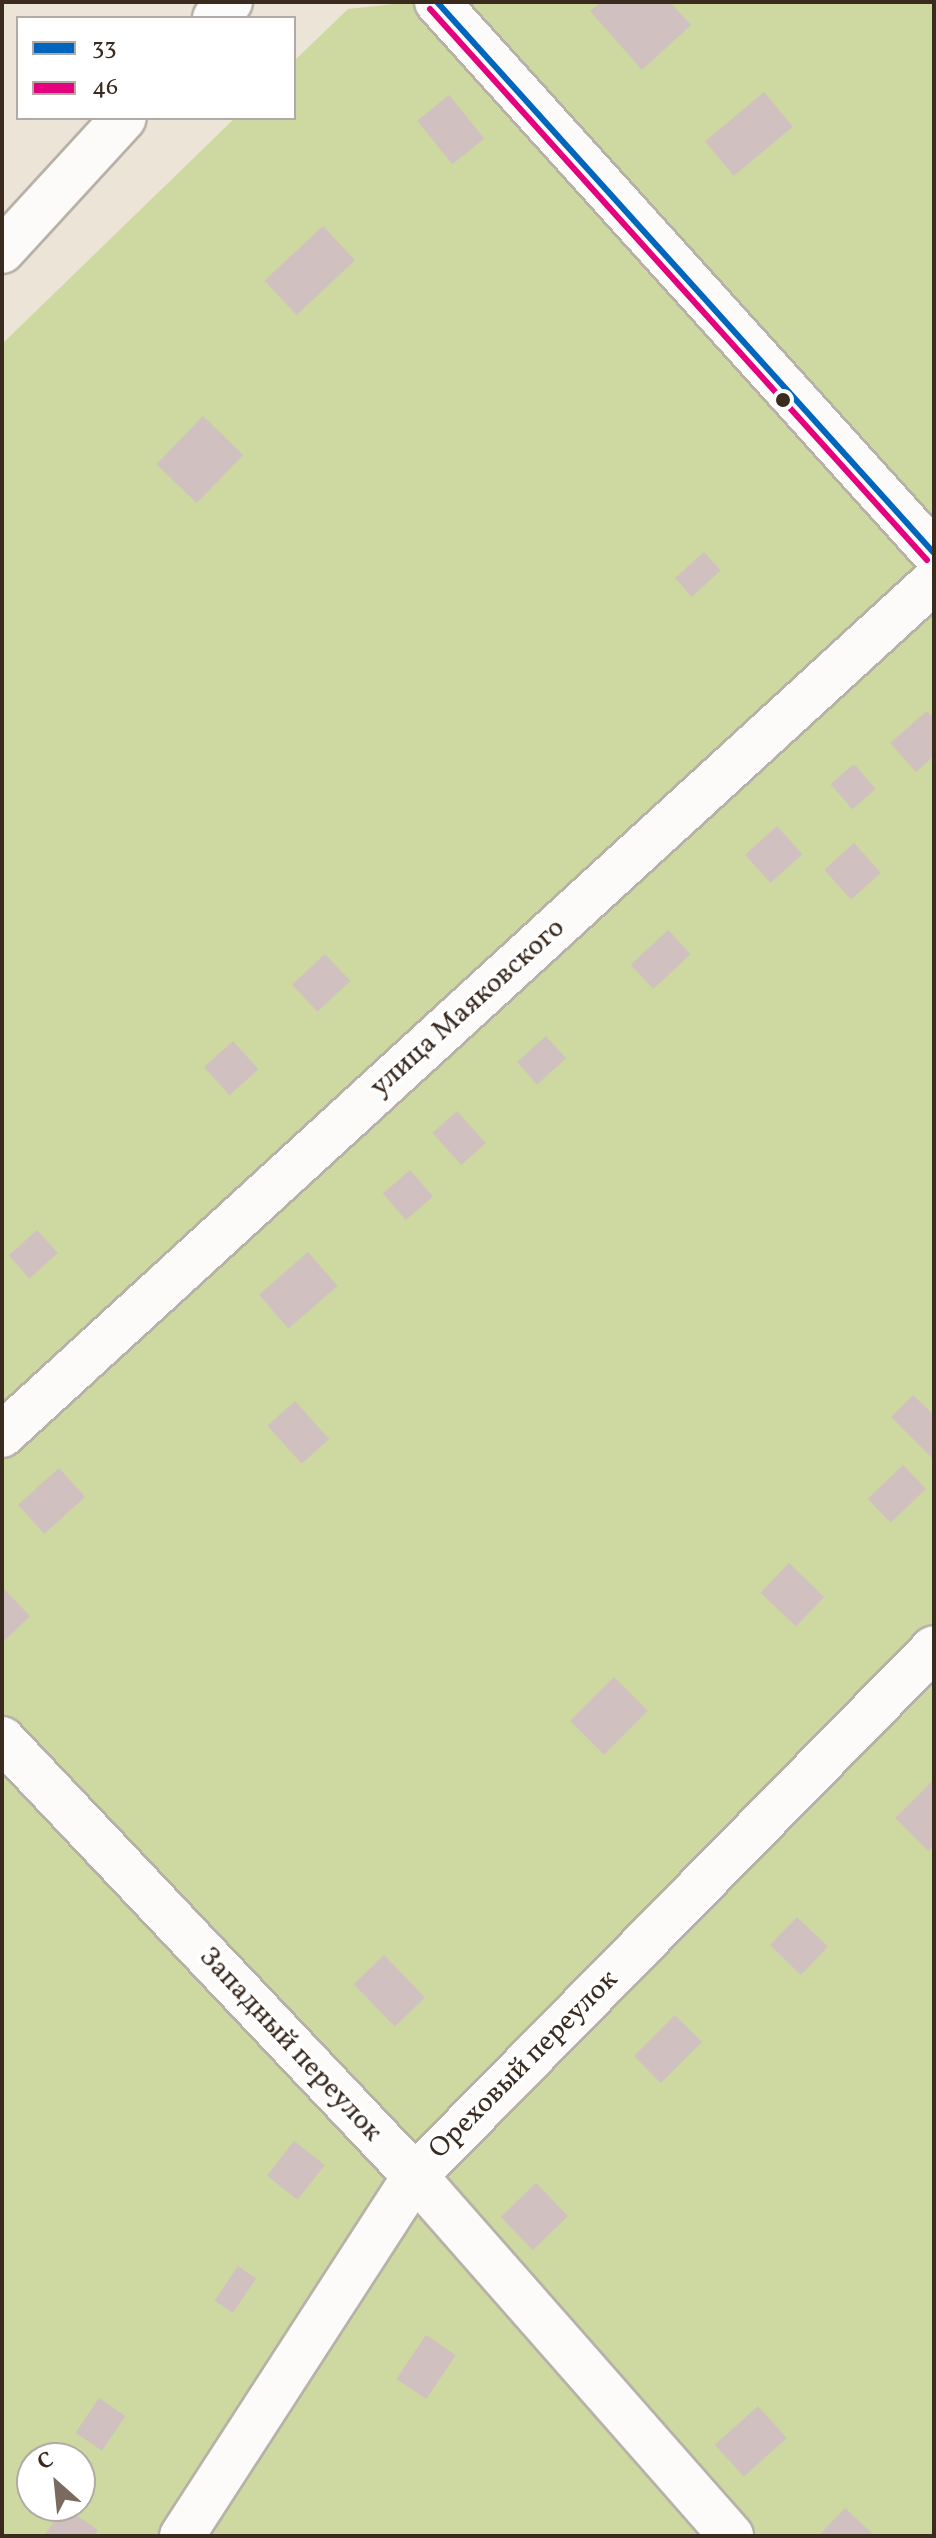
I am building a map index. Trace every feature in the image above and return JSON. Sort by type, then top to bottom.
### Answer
[{"type":"street","points":[[437,2],[934,553]]},
{"type":"street","points":[[2,251],[122,120]]},
{"type":"street","name":"улица Маяковского","points":[[2,1435],[934,581]]},
{"type":"street","name":"Ореховый переулок","points":[[182,2536],[415,2176],[934,1648]]},
{"type":"street","name":"Западный переулок","points":[[2,1739],[415,2176],[731,2536]]},
{"type":"green space","points":[[412,2],[934,2],[934,2536],[2,2536],[2,344],[233,120],[296,120],[296,59],[348,9]]},
{"type":"building","points":[[601,2],[670,2],[691,25],[642,70],[590,11]]},
{"type":"building","points":[[764,92],[793,126],[734,176],[705,141]]},
{"type":"building","points":[[449,95],[484,139],[452,164],[417,121]]},
{"type":"building","points":[[323,226],[355,260],[297,315],[264,281]]},
{"type":"building","points":[[203,416],[243,455],[197,503],[156,464]]},
{"type":"building","points":[[704,552],[721,571],[692,597],[675,578]]},
{"type":"building","points":[[927,711],[934,718],[934,756],[916,772],[890,743]]},
{"type":"building","points":[[854,764],[876,789],[852,809],[831,784]]},
{"type":"building","points":[[777,826],[802,854],[770,883],[745,855]]},
{"type":"building","points":[[854,843],[881,873],[851,899],[824,870]]},
{"type":"building","points":[[668,930],[691,954],[653,989],[631,965]]},
{"type":"building","points":[[325,954],[350,981],[317,1012],[292,985]]},
{"type":"building","points":[[546,1036],[566,1058],[537,1084],[517,1062]]},
{"type":"building","points":[[233,1041],[258,1069],[229,1095],[204,1067]]},
{"type":"building","points":[[457,1111],[486,1143],[461,1165],[432,1133]]},
{"type":"building","points":[[410,1170],[433,1196],[406,1220],[383,1194]]},
{"type":"building","points":[[37,1230],[58,1253],[30,1278],[9,1255]]},
{"type":"building","points":[[308,1252],[338,1286],[288,1329],[259,1295]]},
{"type":"building","points":[[913,1395],[934,1415],[934,1460],[891,1417]]},
{"type":"building","points":[[295,1401],[329,1439],[302,1464],[268,1426]]},
{"type":"building","points":[[903,1465],[926,1489],[891,1523],[868,1499]]},
{"type":"building","points":[[59,1468],[85,1497],[44,1534],[18,1505]]},
{"type":"building","points":[[789,1563],[824,1597],[796,1627],[761,1592]]},
{"type":"building","points":[[2,1590],[30,1616],[2,1643]]},
{"type":"building","points":[[614,1677],[648,1711],[604,1755],[570,1721]]},
{"type":"building","points":[[934,1779],[934,1845],[928,1851],[895,1818]]},
{"type":"building","points":[[797,1917],[828,1947],[801,1975],[770,1945]]},
{"type":"building","points":[[384,1955],[425,1997],[395,2027],[354,1984]]},
{"type":"building","points":[[675,2015],[702,2042],[661,2083],[634,2056]]},
{"type":"building","points":[[294,2141],[325,2165],[298,2200],[267,2176]]},
{"type":"building","points":[[536,2183],[568,2216],[533,2250],[501,2217]]},
{"type":"building","points":[[238,2266],[256,2278],[233,2313],[215,2301]]},
{"type":"building","points":[[426,2335],[456,2355],[426,2399],[396,2379]]},
{"type":"building","points":[[99,2398],[126,2416],[102,2451],[96,2447],[96,2442],[89,2442],[76,2433]]},
{"type":"building","points":[[758,2406],[787,2438],[744,2477],[715,2445]]},
{"type":"building","points":[[845,2508],[875,2536],[818,2536]]},
{"type":"building","points":[[54,2522],[86,2522],[98,2530],[94,2536],[44,2536]]},
{"type":"transit line","name":"33","points":[[437,2],[934,553]]},
{"type":"transit line","name":"46","points":[[430,9],[927,560]]}]
